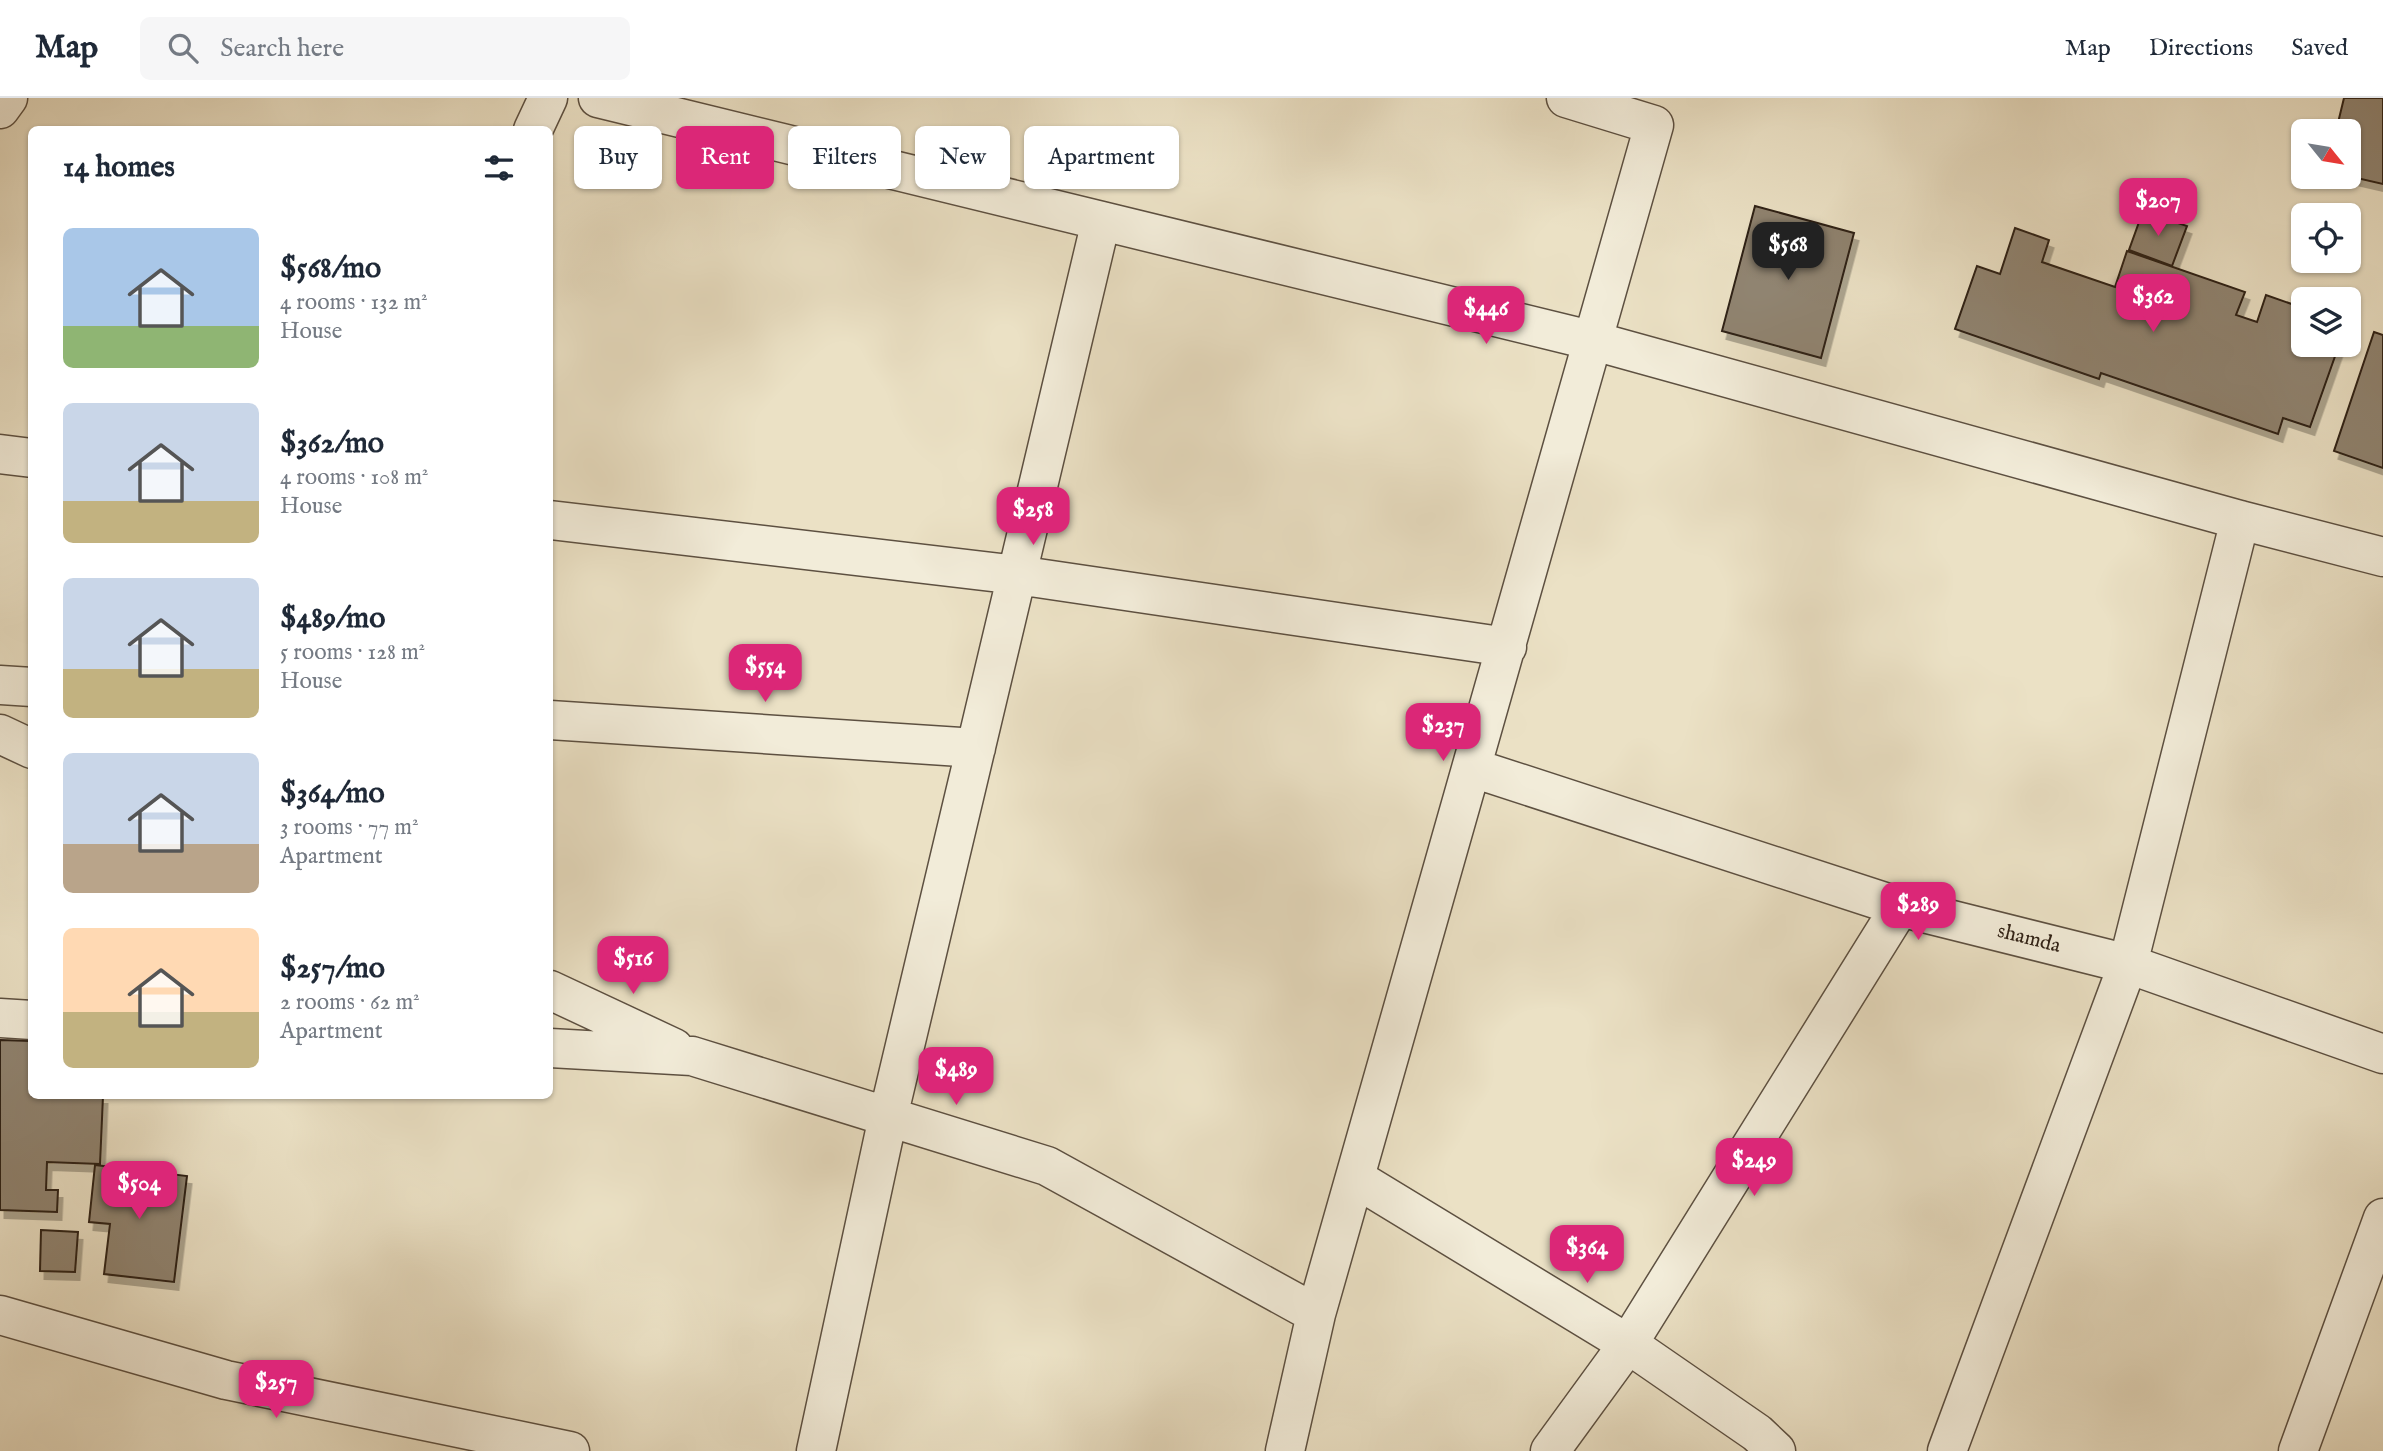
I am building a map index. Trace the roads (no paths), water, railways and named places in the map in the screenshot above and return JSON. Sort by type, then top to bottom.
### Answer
[{"type":"street","points":[[0,109],[8,98]]},
{"type":"street","points":[[535,126],[548,98]]},
{"type":"street","points":[[598,98],[1594,341],[2383,557]]},
{"type":"street","points":[[1284,1451],[1317,1314],[1654,125],[1566,98]]},
{"type":"street","points":[[816,1451],[888,1117],[1101,221]]},
{"type":"street","points":[[0,454],[28,458]]},
{"type":"street","points":[[553,520],[1017,575],[1507,647]]},
{"type":"street","points":[[1947,1451],[2128,964],[2240,520]]},
{"type":"street","points":[[0,685],[28,687]]},
{"type":"street","points":[[553,720],[976,748]]},
{"type":"street","points":[[0,734],[28,747]]},
{"type":"street","name":"shamda","points":[[1473,768],[1900,907],[2128,964],[2383,1054]]},
{"type":"street","points":[[1550,1451],[1628,1345],[1900,907]]},
{"type":"street","points":[[553,991],[692,1056],[1046,1166],[1317,1314]]},
{"type":"street","points":[[0,1018],[28,1020]]},
{"type":"street","points":[[553,1048],[692,1056]]},
{"type":"street","points":[[1355,1178],[1628,1345],[1757,1433],[1776,1451]]},
{"type":"street","points":[[2298,1451],[2383,1218]]},
{"type":"street","points":[[0,1315],[226,1380],[570,1451]]}]
